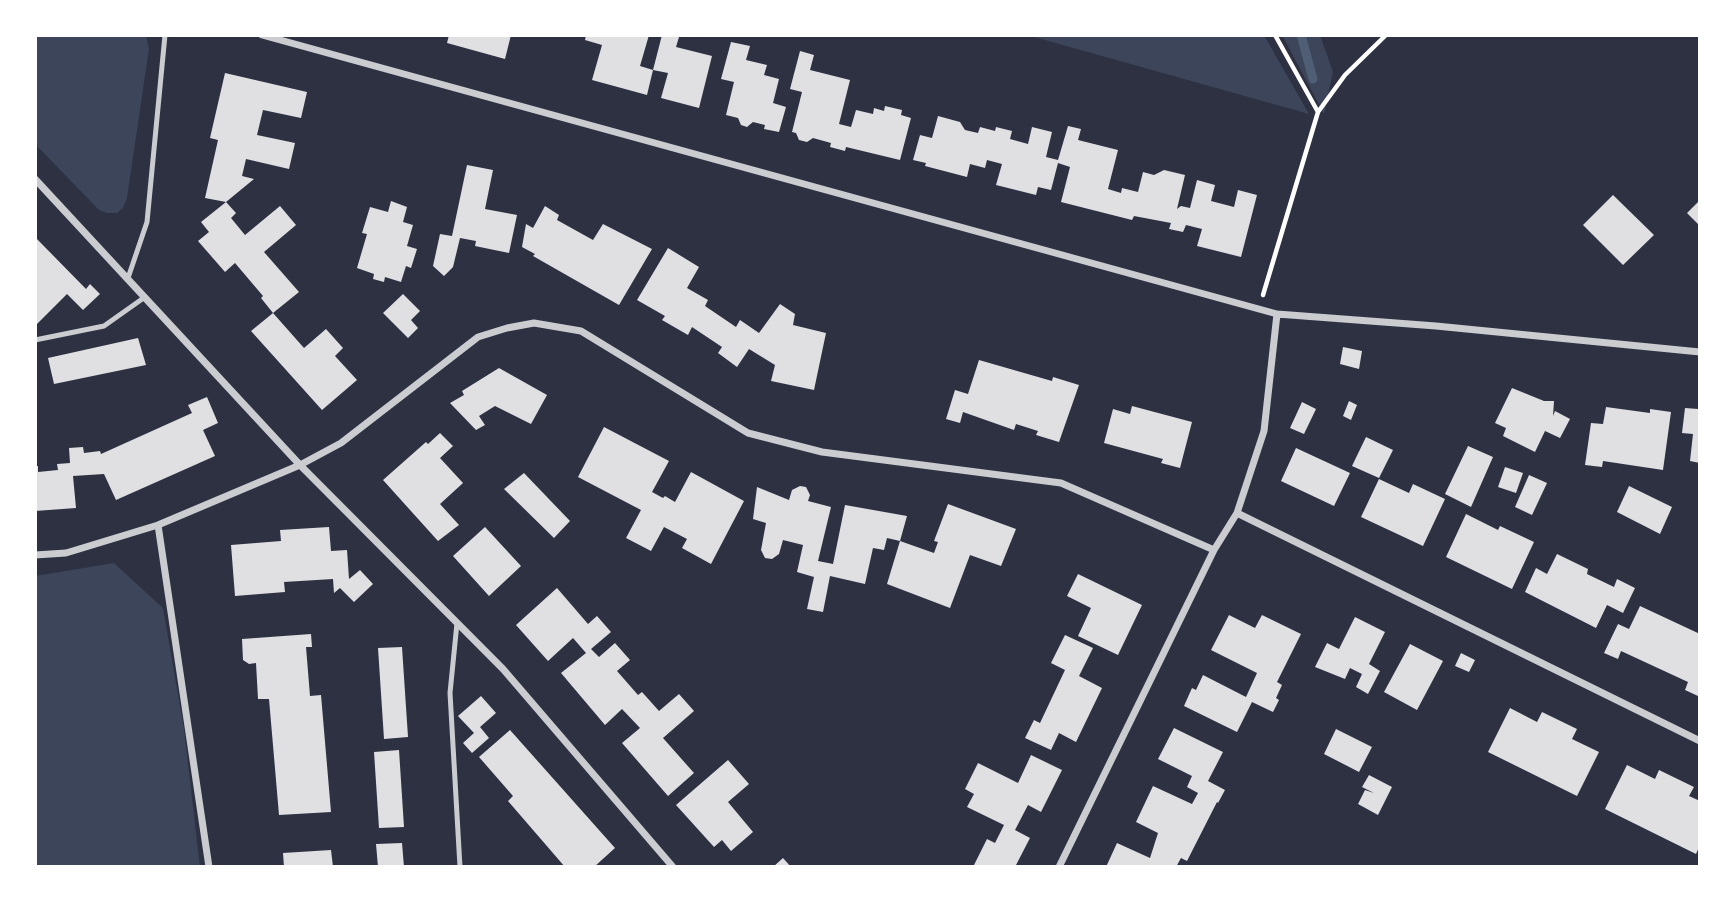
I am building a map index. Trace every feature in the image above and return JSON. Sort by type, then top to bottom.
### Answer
[{"type":"street","points":[[262,35],[1277,314],[1436,326],[1700,352]]},
{"type":"street","points":[[35,179],[300,465],[503,669],[673,867]]},
{"type":"street","points":[[1059,867],[1214,550],[1237,513],[1264,431],[1277,314]]},
{"type":"street","points":[[35,555],[66,553],[159,525],[300,465],[341,443],[478,337],[534,323],[581,331],[748,433],[822,452],[1061,483],[1214,550]]},
{"type":"street","points":[[1237,513],[1700,741]]},
{"type":"street","points":[[159,525],[209,867]]},
{"type":"lane","points":[[128,278],[146,222],[165,35]]},
{"type":"lane","points":[[35,340],[104,326],[145,297]]},
{"type":"lane","points":[[457,623],[450,692],[460,867]]},
{"type":"path","points":[[1275,35],[1318,112]]},
{"type":"path","points":[[1259,309],[1318,112],[1345,75],[1386,35]]},
{"type":"shaded area","points":[[35,35],[146,35],[149,49],[127,198],[123,208],[117,213],[99,210],[35,144]]},
{"type":"shaded area","points":[[1027,35],[1264,35],[1309,114]]},
{"type":"shaded area","points":[[1282,35],[1320,35],[1333,72],[1324,114]]},
{"type":"shaded area","points":[[114,563],[163,608],[184,729],[200,867],[35,867],[35,576]]},
{"type":"building","points":[[449,35],[511,35],[505,59],[447,43]]},
{"type":"building","points":[[586,35],[649,35],[640,66],[653,70],[647,95],[592,80],[602,45],[585,40]]},
{"type":"building","points":[[662,35],[679,37],[676,47],[712,56],[699,108],[661,98],[668,73],[653,70]]},
{"type":"building","points":[[731,42],[750,46],[746,60],[767,65],[764,75],[779,79],[773,103],[786,107],[779,132],[764,129],[765,125],[753,122],[747,127],[741,125],[738,118],[726,115],[734,82],[721,79]]},
{"type":"building","points":[[800,51],[814,55],[810,70],[850,80],[839,124],[851,127],[856,110],[873,114],[874,108],[884,111],[885,106],[902,110],[901,115],[911,118],[900,160],[846,147],[845,151],[830,147],[831,143],[813,138],[807,142],[799,140],[796,133],[792,132],[802,92],[790,89]]},
{"type":"building","points":[[225,73],[307,92],[301,118],[263,110],[257,135],[295,143],[289,169],[246,159],[242,176],[254,179],[226,202],[205,198],[218,140],[210,138]]},
{"type":"building","points":[[938,116],[960,122],[965,130],[978,133],[980,127],[995,131],[996,127],[1012,131],[1010,139],[1028,144],[1032,127],[1052,132],[1046,157],[1058,160],[1068,126],[1081,129],[1078,140],[1118,150],[1108,189],[1121,193],[1122,188],[1138,192],[1143,172],[1154,175],[1164,170],[1185,175],[1177,209],[1181,206],[1190,208],[1197,180],[1215,185],[1211,201],[1234,207],[1238,190],[1257,195],[1241,257],[1197,246],[1202,229],[1186,225],[1183,232],[1169,229],[1171,223],[1134,216],[1132,220],[1061,202],[1070,167],[1058,163],[1051,190],[1038,187],[1036,195],[996,185],[1002,164],[987,160],[985,168],[970,164],[967,177],[925,166],[926,163],[913,160],[920,135],[932,138]]},
{"type":"building","points":[[467,165],[493,170],[485,209],[517,215],[509,253],[475,246],[476,241],[460,238],[453,267],[444,276],[433,266],[440,234],[452,236]]},
{"type":"building","points":[[1613,195],[1654,235],[1623,265],[1583,225]]},
{"type":"building","points":[[1700,200],[1700,226],[1687,213]]},
{"type":"building","points":[[391,201],[407,207],[403,222],[413,225],[407,246],[417,249],[411,268],[406,266],[401,282],[385,277],[384,282],[373,279],[374,274],[357,268],[367,234],[362,233],[370,207],[388,212]]},
{"type":"building","points":[[226,202],[236,213],[231,218],[245,235],[280,206],[296,225],[264,252],[299,292],[273,313],[261,298],[263,296],[235,263],[225,272],[198,241],[209,232],[201,222]]},
{"type":"building","points":[[545,206],[559,215],[557,220],[593,240],[603,224],[652,249],[619,305],[522,247],[526,224],[533,228]]},
{"type":"building","points":[[35,237],[86,289],[90,284],[100,294],[83,310],[67,294],[35,326]]},
{"type":"building","points":[[668,248],[699,267],[687,288],[708,300],[705,306],[736,327],[740,320],[759,333],[780,304],[795,314],[793,325],[826,333],[814,390],[771,381],[775,365],[749,349],[737,367],[718,353],[722,347],[692,327],[688,335],[662,320],[665,316],[637,300]]},
{"type":"building","points":[[403,294],[420,311],[411,320],[418,328],[408,338],[383,313]]},
{"type":"building","points":[[273,313],[304,348],[326,329],[343,348],[335,356],[357,380],[322,410],[251,331]]},
{"type":"building","points":[[138,338],[146,365],[54,384],[48,358]]},
{"type":"building","points":[[1343,347],[1362,351],[1359,369],[1340,364]]},
{"type":"building","points":[[979,360],[1052,381],[1053,377],[1079,385],[1059,442],[1036,435],[1038,431],[1016,424],[1014,430],[963,412],[960,423],[946,419],[955,390],[968,394]]},
{"type":"building","points":[[499,368],[547,395],[531,424],[495,406],[479,416],[485,425],[476,430],[450,403],[464,395],[462,391]]},
{"type":"building","points":[[1512,388],[1544,401],[1554,401],[1553,416],[1555,411],[1570,419],[1560,438],[1545,431],[1535,452],[1503,436],[1506,428],[1495,423]]},
{"type":"building","points":[[207,397],[218,423],[203,430],[215,456],[116,500],[104,474],[73,476],[76,508],[35,511],[35,466],[38,466],[38,472],[58,470],[57,464],[70,463],[69,448],[83,447],[84,453],[100,451],[101,454],[192,413],[188,405]]},
{"type":"building","points":[[1349,401],[1357,405],[1351,420],[1343,416]]},
{"type":"building","points":[[1302,402],[1316,409],[1304,434],[1290,428]]},
{"type":"building","points":[[1132,406],[1192,422],[1180,468],[1161,463],[1163,459],[1104,443],[1113,409],[1130,414]]},
{"type":"building","points":[[1606,407],[1650,413],[1650,409],[1671,412],[1663,470],[1603,461],[1602,467],[1585,465],[1591,423],[1603,424]]},
{"type":"building","points":[[1685,408],[1698,409],[1700,415],[1700,463],[1690,461],[1693,434],[1682,433]]},
{"type":"building","points":[[604,427],[669,461],[652,492],[663,498],[665,496],[675,502],[691,472],[744,501],[711,564],[682,548],[687,539],[664,527],[651,551],[626,538],[641,510],[578,477]]},
{"type":"building","points":[[440,433],[453,446],[440,458],[463,483],[440,504],[459,525],[438,541],[383,480]]},
{"type":"building","points":[[1366,437],[1393,450],[1379,478],[1352,466]]},
{"type":"building","points":[[1468,446],[1493,457],[1471,507],[1445,494]]},
{"type":"building","points":[[1296,448],[1350,473],[1334,506],[1281,481]]},
{"type":"building","points":[[1505,467],[1523,473],[1516,493],[1498,487]]},
{"type":"building","points":[[524,473],[570,521],[554,538],[504,489]]},
{"type":"building","points":[[1529,475],[1547,483],[1532,515],[1515,507]]},
{"type":"building","points":[[1379,479],[1409,493],[1413,484],[1445,499],[1423,546],[1361,517]]},
{"type":"building","points":[[800,486],[806,487],[810,495],[808,501],[831,507],[818,561],[833,564],[845,505],[907,516],[900,541],[887,538],[884,550],[873,548],[865,584],[830,576],[823,612],[807,609],[814,577],[797,572],[803,545],[783,540],[779,554],[772,559],[765,558],[761,550],[766,523],[753,519],[757,487],[789,500],[792,490]]},
{"type":"building","points":[[1629,486],[1672,507],[1660,534],[1617,512]]},
{"type":"building","points":[[948,504],[1016,529],[1001,566],[970,555],[950,608],[887,584],[900,541],[934,553],[938,542],[934,541]]},
{"type":"building","points":[[1466,514],[1498,530],[1500,526],[1534,542],[1512,589],[1446,557]]},
{"type":"building","points":[[329,527],[331,551],[347,550],[349,579],[360,570],[373,584],[354,602],[340,588],[334,593],[333,579],[284,582],[285,592],[235,596],[231,545],[281,541],[280,530]]},
{"type":"building","points":[[485,527],[521,566],[489,596],[453,556]]},
{"type":"building","points":[[1557,554],[1588,569],[1587,574],[1614,587],[1617,579],[1635,588],[1623,613],[1607,605],[1596,628],[1525,592],[1536,568],[1547,574]]},
{"type":"building","points":[[1078,574],[1142,605],[1118,655],[1078,636],[1091,608],[1067,596]]},
{"type":"building","points":[[557,588],[588,624],[597,616],[611,632],[591,649],[599,657],[615,643],[630,660],[617,671],[638,695],[642,692],[659,711],[679,694],[694,711],[663,738],[694,773],[668,796],[622,743],[640,728],[622,709],[605,725],[561,673],[586,653],[573,638],[548,661],[516,625]]},
{"type":"building","points":[[1640,606],[1700,634],[1698,696],[1685,690],[1688,682],[1621,651],[1618,659],[1604,653],[1618,624],[1629,629]]},
{"type":"building","points":[[1229,615],[1255,628],[1262,615],[1301,634],[1277,682],[1282,685],[1273,712],[1252,702],[1237,732],[1184,706],[1192,688],[1196,690],[1203,675],[1246,697],[1257,673],[1211,650]]},
{"type":"building","points":[[1355,617],[1385,632],[1369,664],[1380,671],[1368,694],[1356,687],[1362,674],[1350,668],[1345,679],[1315,667],[1327,643],[1339,649]]},
{"type":"building","points":[[311,634],[312,647],[306,647],[310,696],[321,695],[331,812],[279,815],[269,699],[258,699],[256,663],[249,664],[243,660],[242,639]]},
{"type":"building","points":[[1065,635],[1093,648],[1079,676],[1102,688],[1076,742],[1059,733],[1051,750],[1025,738],[1034,720],[1040,723],[1065,670],[1051,663]]},
{"type":"building","points":[[1410,644],[1443,661],[1417,710],[1384,692]]},
{"type":"building","points":[[402,647],[408,737],[384,739],[378,648]]},
{"type":"building","points":[[1461,653],[1475,660],[1469,672],[1455,666]]},
{"type":"building","points":[[481,696],[496,713],[480,727],[489,738],[472,753],[463,743],[474,733],[458,716]]},
{"type":"building","points":[[1510,708],[1537,722],[1542,712],[1577,729],[1572,739],[1599,752],[1577,796],[1488,752]]},
{"type":"building","points":[[1174,728],[1223,752],[1208,781],[1225,790],[1187,861],[1181,858],[1176,867],[1106,867],[1117,843],[1150,858],[1158,833],[1136,822],[1153,786],[1192,804],[1198,793],[1187,787],[1192,776],[1158,759]]},
{"type":"building","points":[[1336,729],[1372,747],[1359,772],[1324,754]]},
{"type":"building","points":[[510,730],[615,848],[594,867],[565,867],[508,801],[513,796],[479,757]]},
{"type":"building","points":[[399,750],[404,827],[379,828],[374,752]]},
{"type":"building","points":[[1031,755],[1062,770],[1041,812],[1028,805],[1015,830],[1030,838],[1015,867],[973,867],[987,839],[995,843],[1004,825],[967,807],[974,794],[965,789],[978,763],[1018,783]]},
{"type":"building","points":[[728,760],[749,784],[728,802],[753,832],[731,851],[722,840],[714,847],[676,805]]},
{"type":"building","points":[[1627,765],[1655,779],[1659,770],[1694,787],[1689,796],[1700,801],[1700,845],[1696,854],[1605,809]]},
{"type":"building","points":[[1369,775],[1392,787],[1378,815],[1358,804],[1365,790],[1374,793],[1362,787]]},
{"type":"building","points":[[402,843],[404,867],[378,867],[376,844]]},
{"type":"building","points":[[331,850],[333,867],[284,867],[283,853]]},
{"type":"building","points":[[783,858],[791,867],[773,867]]},
{"type":"waterway","points":[[1301,35],[1313,79]]}]
